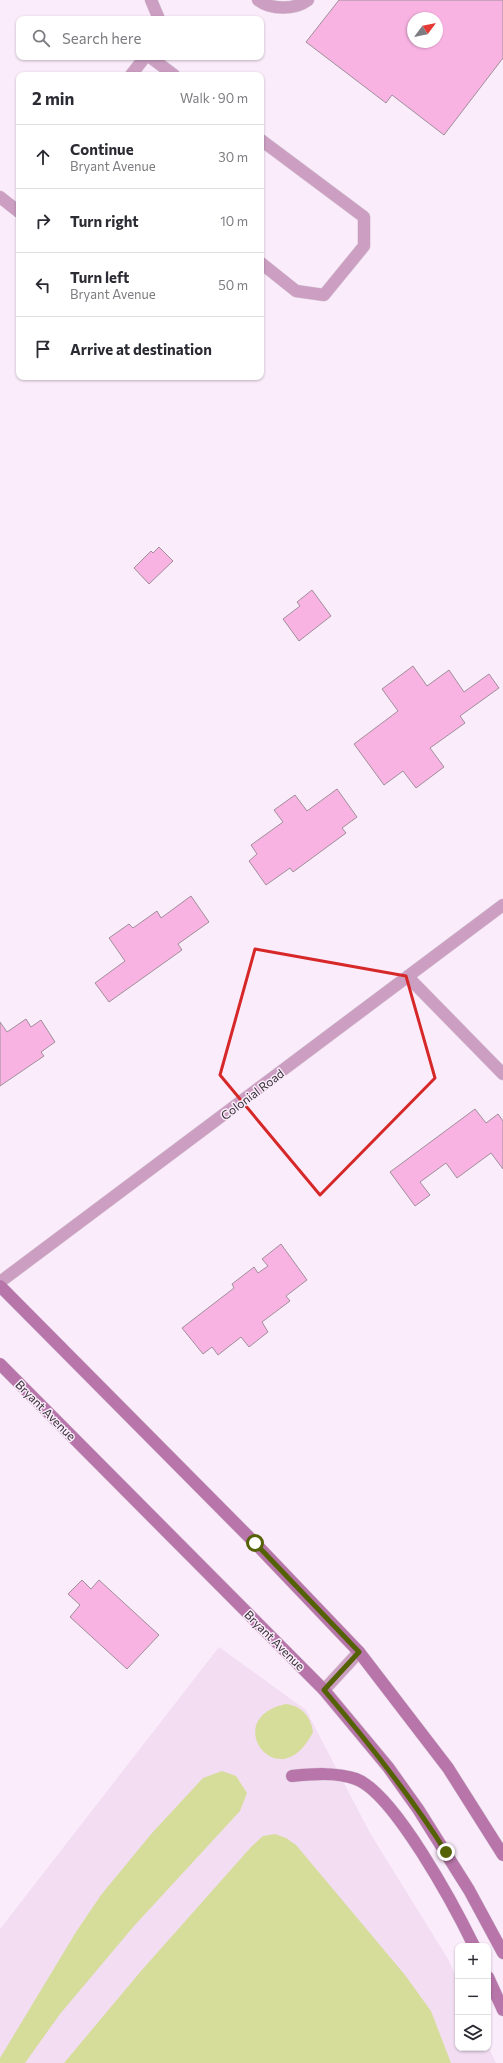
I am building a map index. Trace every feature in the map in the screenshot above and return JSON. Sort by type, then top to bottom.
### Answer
[{"type":"main road","points":[[0,1286],[255,1543],[359,1652],[448,1768],[503,1855]]},
{"type":"main road","name":"Bryant Avenue","points":[[0,1364],[324,1690],[388,1767],[418,1809],[469,1890],[503,1953]]},
{"type":"main road","points":[[292,1776],[338,1775],[356,1779],[374,1791],[388,1804],[429,1865],[472,1943]]},
{"type":"main road","points":[[489,1979],[503,2010]]},
{"type":"street","points":[[258,0],[276,7],[291,7],[308,0]]},
{"type":"street","points":[[156,1],[158,16]]},
{"type":"street","points":[[133,72],[143,60]]},
{"type":"street","points":[[154,60],[170,72]]},
{"type":"street","points":[[264,142],[364,217],[364,246],[324,295],[296,291],[264,265]]},
{"type":"street","points":[[0,197],[16,210]]},
{"type":"street","name":"Colonial Road","points":[[0,1282],[503,905]]},
{"type":"street","points":[[408,977],[503,1074]]},
{"type":"street","points":[[324,1690],[359,1652]]},
{"type":"highlighted area","points":[[255,949],[406,976],[435,1078],[320,1195],[220,1075]]},
{"type":"shaded area","points":[[219,1647],[306,1710],[370,1833],[448,1959],[455,1974],[455,2051],[490,2051],[496,2063],[0,2063],[0,1929]]},
{"type":"green space","points":[[286,1704],[297,1707],[305,1713],[308,1717],[313,1732],[299,1751],[285,1759],[272,1757],[261,1749],[256,1737],[257,1724],[266,1712]]},
{"type":"green space","points":[[222,1771],[236,1776],[247,1793],[240,1811],[134,1926],[60,2014],[25,2063],[0,2063],[0,2058],[76,1932],[101,1895],[152,1833],[203,1778]]},
{"type":"green space","points":[[275,1834],[286,1838],[296,1845],[405,1975],[431,2011],[451,2063],[64,2063],[141,1971],[251,1847],[263,1836]]},
{"type":"building","points":[[339,0],[503,0],[503,58],[444,135],[392,95],[386,103],[306,42]]},
{"type":"building","points":[[159,547],[173,561],[149,584],[134,568],[151,551],[153,553]]},
{"type":"building","points":[[312,590],[331,616],[299,641],[283,619],[300,606],[297,602]]},
{"type":"building","points":[[413,666],[427,686],[449,670],[464,692],[489,674],[499,688],[460,716],[465,723],[430,748],[444,767],[416,788],[403,771],[384,785],[354,744],[398,711],[382,689]]},
{"type":"building","points":[[337,789],[357,817],[342,828],[346,833],[293,872],[290,868],[266,885],[249,861],[257,854],[251,845],[283,822],[274,810],[295,795],[307,811]]},
{"type":"building","points":[[191,896],[209,922],[178,944],[182,950],[109,1002],[95,983],[125,961],[109,938],[129,924],[133,928],[157,911],[161,918]]},
{"type":"building","points":[[26,1019],[31,1027],[41,1020],[55,1042],[41,1052],[44,1056],[0,1086],[0,1022],[7,1032]]},
{"type":"building","points":[[475,1109],[486,1123],[498,1114],[503,1121],[503,1169],[491,1153],[457,1178],[446,1163],[420,1182],[430,1195],[415,1206],[390,1172]]},
{"type":"building","points":[[281,1244],[307,1280],[286,1296],[290,1301],[262,1322],[268,1332],[249,1347],[241,1337],[218,1355],[212,1347],[203,1354],[182,1328],[234,1288],[232,1284],[254,1267],[258,1273],[268,1266],[262,1259]]},
{"type":"building","points":[[82,1580],[91,1589],[99,1580],[159,1635],[127,1669],[70,1617],[80,1605],[68,1594]]},
{"type":"route","points":[[255,1543],[359,1652],[324,1690],[388,1767],[446,1852]]}]
